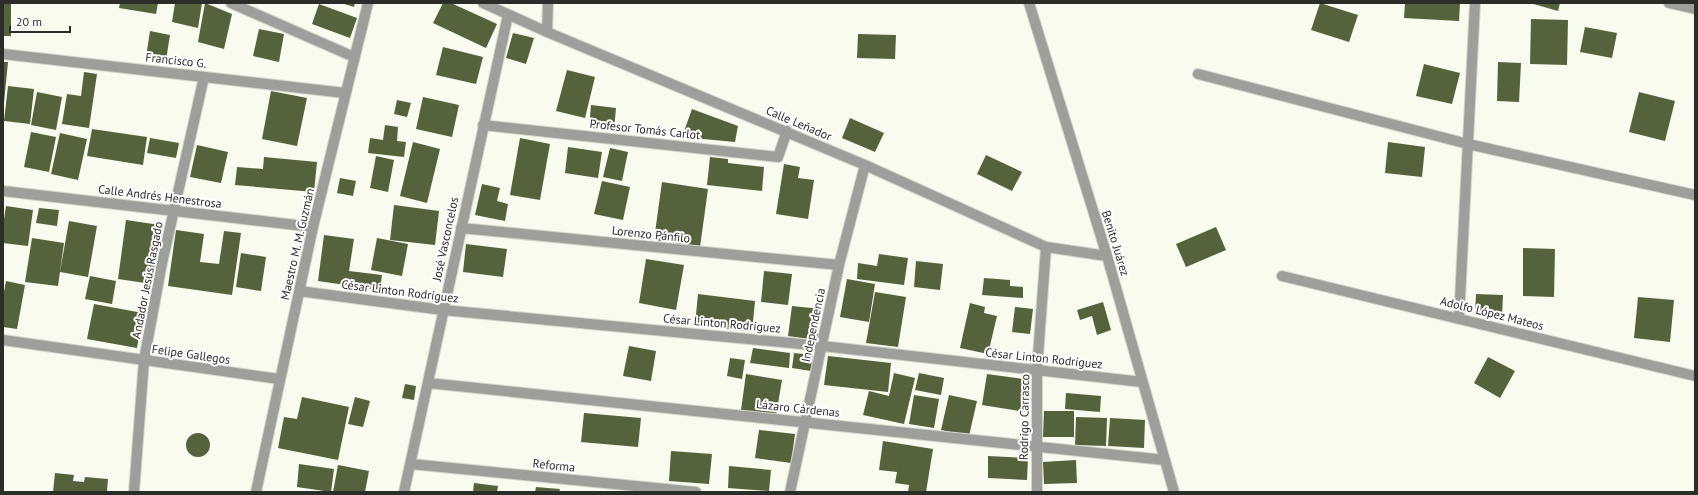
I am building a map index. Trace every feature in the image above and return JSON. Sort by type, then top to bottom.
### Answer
[{"type":"street","points":[[231,3],[354,57]]},
{"type":"street","name":"Maestro M. M. Guzmán","points":[[256,492],[299,291],[345,92],[368,3]]},
{"type":"street","name":"Calle Leñador","points":[[483,3],[547,32],[866,165],[1046,247],[1107,256]]},
{"type":"street","points":[[547,32],[548,3]]},
{"type":"street","name":"Benito Juárez","points":[[1029,3],[1107,256],[1174,492]]},
{"type":"street","points":[[1459,319],[1475,3]]},
{"type":"street","points":[[1669,3],[1695,9]]},
{"type":"street","name":"José Vasconcelos","points":[[404,492],[508,14]]},
{"type":"street","name":"Francisco G.","points":[[3,54],[345,92]]},
{"type":"street","points":[[1198,74],[1468,144],[1695,195]]},
{"type":"street","name":"Andador Jesús Rasgado","points":[[134,492],[144,360],[162,263],[204,77]]},
{"type":"street","name":"Profesor Tomás Carlot","points":[[484,125],[778,157],[787,131]]},
{"type":"street","name":"Independencia","points":[[790,492],[839,265],[866,165]]},
{"type":"street","name":"Calle Andrés Henestrosa","points":[[3,191],[314,227]]},
{"type":"street","name":"Lorenzo Pánfilo","points":[[461,228],[839,265]]},
{"type":"street","name":"Rodrigo Carrasco","points":[[1036,492],[1037,370],[1046,247]]},
{"type":"street","name":"Adolfo López Mateos","points":[[1282,276],[1695,376]]},
{"type":"street","name":"César Linton Rodríguez","points":[[299,291],[443,310],[822,346],[1142,382]]},
{"type":"street","name":"Felipe Gallegos","points":[[3,340],[280,379]]},
{"type":"street","name":"Lázaro Cárdenas","points":[[428,383],[1165,460]]},
{"type":"street","name":"Reforma","points":[[411,464],[696,492]]},
{"type":"building","points":[[3,3],[11,3],[11,36],[3,36]]},
{"type":"building","points":[[120,3],[158,3],[156,14],[119,8]]},
{"type":"building","points":[[175,3],[202,3],[198,28],[172,22]]},
{"type":"building","points":[[205,3],[232,14],[224,49],[198,42]]},
{"type":"building","points":[[341,3],[355,3],[354,7]]},
{"type":"building","points":[[443,3],[451,3],[497,24],[486,48],[433,23]]},
{"type":"building","points":[[1320,3],[1358,15],[1349,42],[1311,30]]},
{"type":"building","points":[[1405,3],[1460,3],[1459,21],[1404,18]]},
{"type":"building","points":[[1530,3],[1560,3],[1558,11]]},
{"type":"building","points":[[319,4],[357,18],[350,38],[312,24]]},
{"type":"building","points":[[1531,19],[1568,20],[1567,65],[1530,64]]},
{"type":"building","points":[[1585,27],[1617,33],[1612,58],[1580,52]]},
{"type":"building","points":[[259,29],[284,34],[279,62],[253,56]]},
{"type":"building","points":[[150,31],[170,35],[166,60],[146,57]]},
{"type":"building","points":[[513,33],[534,38],[526,64],[506,58]]},
{"type":"building","points":[[858,34],[896,35],[895,59],[857,58]]},
{"type":"building","points":[[443,47],[483,57],[476,84],[436,75]]},
{"type":"building","points":[[3,62],[8,62],[4,103],[3,103]]},
{"type":"building","points":[[1498,62],[1521,63],[1519,102],[1497,101]]},
{"type":"building","points":[[1424,64],[1460,73],[1452,104],[1416,96]]},
{"type":"building","points":[[567,70],[595,77],[585,118],[556,111]]},
{"type":"building","points":[[84,72],[97,74],[89,128],[62,124],[67,94],[81,96]]},
{"type":"building","points":[[8,86],[34,89],[30,124],[4,121]]},
{"type":"building","points":[[271,91],[307,98],[297,146],[262,139]]},
{"type":"building","points":[[37,92],[62,97],[56,130],[31,125]]},
{"type":"building","points":[[1639,92],[1675,101],[1665,141],[1629,132]]},
{"type":"building","points":[[423,97],[459,105],[452,137],[416,129]]},
{"type":"building","points":[[397,100],[411,103],[407,117],[394,114]]},
{"type":"building","points":[[591,105],[616,108],[614,130],[589,128]]},
{"type":"building","points":[[692,109],[738,126],[735,142],[682,137]]},
{"type":"building","points":[[850,118],[884,133],[875,152],[842,138]]},
{"type":"building","points":[[385,125],[398,127],[397,141],[406,142],[404,157],[368,153],[370,138],[383,140]]},
{"type":"building","points":[[92,129],[147,137],[143,165],[87,156]]},
{"type":"building","points":[[31,132],[56,137],[49,172],[24,167]]},
{"type":"building","points":[[60,133],[87,139],[78,180],[51,174]]},
{"type":"building","points":[[150,138],[179,143],[176,158],[147,153]]},
{"type":"building","points":[[520,138],[550,144],[540,200],[510,195]]},
{"type":"building","points":[[413,142],[440,149],[427,203],[400,196]]},
{"type":"building","points":[[1388,142],[1425,147],[1422,177],[1385,173]]},
{"type":"building","points":[[197,145],[228,152],[221,183],[190,177]]},
{"type":"building","points":[[568,147],[602,152],[598,178],[565,173]]},
{"type":"building","points":[[610,148],[628,152],[622,181],[603,177]]},
{"type":"building","points":[[986,155],[1022,172],[1012,191],[977,174]]},
{"type":"building","points":[[376,156],[394,160],[388,192],[370,188]]},
{"type":"building","points":[[264,157],[317,162],[314,192],[235,185],[237,167],[263,169]]},
{"type":"building","points":[[710,157],[728,159],[728,163],[764,167],[762,191],[707,185]]},
{"type":"building","points":[[784,164],[800,167],[798,178],[814,180],[808,219],[776,214]]},
{"type":"building","points":[[340,178],[356,181],[353,196],[337,193]]},
{"type":"building","points":[[602,181],[630,187],[623,220],[594,214]]},
{"type":"building","points":[[662,182],[708,189],[700,247],[654,240]]},
{"type":"building","points":[[482,184],[500,188],[497,201],[508,204],[505,221],[475,215]]},
{"type":"building","points":[[394,205],[439,211],[435,245],[390,240]]},
{"type":"building","points":[[6,206],[33,210],[28,246],[3,243],[3,226]]},
{"type":"building","points":[[39,208],[59,210],[57,226],[36,223]]},
{"type":"building","points":[[126,220],[160,225],[152,284],[118,279]]},
{"type":"building","points":[[69,221],[97,226],[88,277],[60,272]]},
{"type":"building","points":[[1216,227],[1226,250],[1186,267],[1176,244]]},
{"type":"building","points":[[176,230],[204,234],[200,262],[219,264],[224,231],[241,233],[232,295],[168,286]]},
{"type":"building","points":[[324,235],[354,239],[349,271],[382,275],[380,290],[318,281]]},
{"type":"building","points":[[32,238],[64,243],[58,286],[25,282]]},
{"type":"building","points":[[377,238],[408,244],[402,276],[371,270]]},
{"type":"building","points":[[466,244],[507,249],[503,277],[463,272]]},
{"type":"building","points":[[1523,248],[1555,249],[1554,297],[1523,296]]},
{"type":"building","points":[[241,253],[266,257],[261,291],[236,287]]},
{"type":"building","points":[[879,254],[908,258],[904,285],[857,279],[858,263],[877,266]]},
{"type":"building","points":[[646,259],[684,265],[676,310],[639,303]]},
{"type":"building","points":[[916,261],[943,264],[940,290],[914,287]]},
{"type":"building","points":[[764,271],[792,274],[788,305],[761,302]]},
{"type":"building","points":[[90,276],[116,281],[112,304],[85,299]]},
{"type":"building","points":[[984,278],[1010,280],[1010,286],[1023,287],[1023,298],[982,295]]},
{"type":"building","points":[[847,279],[875,284],[869,322],[840,317]]},
{"type":"building","points":[[6,281],[25,285],[17,329],[3,327],[3,297]]},
{"type":"building","points":[[875,292],[906,297],[898,347],[866,343]]},
{"type":"building","points":[[698,294],[755,301],[752,332],[695,325]]},
{"type":"building","points":[[1476,294],[1503,295],[1502,316],[1475,314]]},
{"type":"building","points":[[1638,297],[1674,300],[1670,342],[1634,338]]},
{"type":"building","points":[[1103,302],[1111,330],[1097,335],[1092,316],[1080,320],[1077,310]]},
{"type":"building","points":[[970,303],[985,307],[984,313],[997,316],[988,354],[960,348]]},
{"type":"building","points":[[94,304],[143,313],[137,348],[87,339]]},
{"type":"building","points":[[792,306],[821,309],[817,340],[788,336]]},
{"type":"building","points":[[1015,307],[1033,309],[1030,334],[1012,332]]},
{"type":"building","points":[[629,346],[656,351],[651,381],[623,376]]},
{"type":"building","points":[[753,348],[790,353],[789,368],[750,363]]},
{"type":"building","points":[[794,353],[813,355],[811,371],[792,368]]},
{"type":"building","points":[[828,356],[891,363],[888,392],[824,385]]},
{"type":"building","points":[[1488,357],[1515,371],[1500,398],[1474,383]]},
{"type":"building","points":[[730,358],[745,360],[742,379],[727,376]]},
{"type":"building","points":[[894,373],[915,378],[904,424],[863,415],[869,391],[889,396]]},
{"type":"building","points":[[919,373],[944,378],[941,395],[915,390]]},
{"type":"building","points":[[746,374],[782,380],[776,416],[741,410]]},
{"type":"building","points":[[987,374],[1030,380],[1025,412],[982,405]]},
{"type":"building","points":[[405,384],[416,386],[414,400],[402,398]]},
{"type":"building","points":[[1066,393],[1101,396],[1100,412],[1065,409]]},
{"type":"building","points":[[914,395],[939,399],[934,428],[909,424]]},
{"type":"building","points":[[949,395],[977,401],[969,436],[941,430]]},
{"type":"building","points":[[302,397],[349,407],[338,460],[278,448],[284,417],[297,419]]},
{"type":"building","points":[[355,397],[370,401],[363,427],[348,424]]},
{"type":"building","points":[[1044,411],[1074,411],[1074,437],[1043,437]]},
{"type":"building","points":[[584,413],[641,418],[638,447],[581,442]]},
{"type":"building","points":[[1076,417],[1107,418],[1106,446],[1075,445]]},
{"type":"building","points":[[1110,418],[1145,420],[1144,448],[1108,446]]},
{"type":"building","points":[[759,430],[795,434],[791,463],[755,458]]},
{"type":"building","points":[[198,433],[206,437],[210,445],[206,453],[198,457],[190,453],[186,445],[190,437]]},
{"type":"building","points":[[883,441],[933,449],[926,492],[908,492],[909,485],[895,483],[897,472],[879,470]]},
{"type":"building","points":[[671,451],[712,454],[709,484],[669,481]]},
{"type":"building","points":[[988,456],[1028,458],[1027,480],[988,478]]},
{"type":"building","points":[[1076,460],[1077,483],[1044,484],[1043,462]]},
{"type":"building","points":[[299,464],[334,469],[331,492],[297,487]]},
{"type":"building","points":[[338,465],[369,471],[365,492],[333,492]]},
{"type":"building","points":[[729,466],[771,470],[769,491],[728,488]]},
{"type":"building","points":[[55,473],[74,475],[73,481],[84,482],[85,477],[108,479],[107,492],[53,492]]},
{"type":"building","points":[[474,483],[498,486],[497,492],[473,492]]},
{"type":"building","points":[[536,487],[560,489],[559,492],[535,492]]}]
